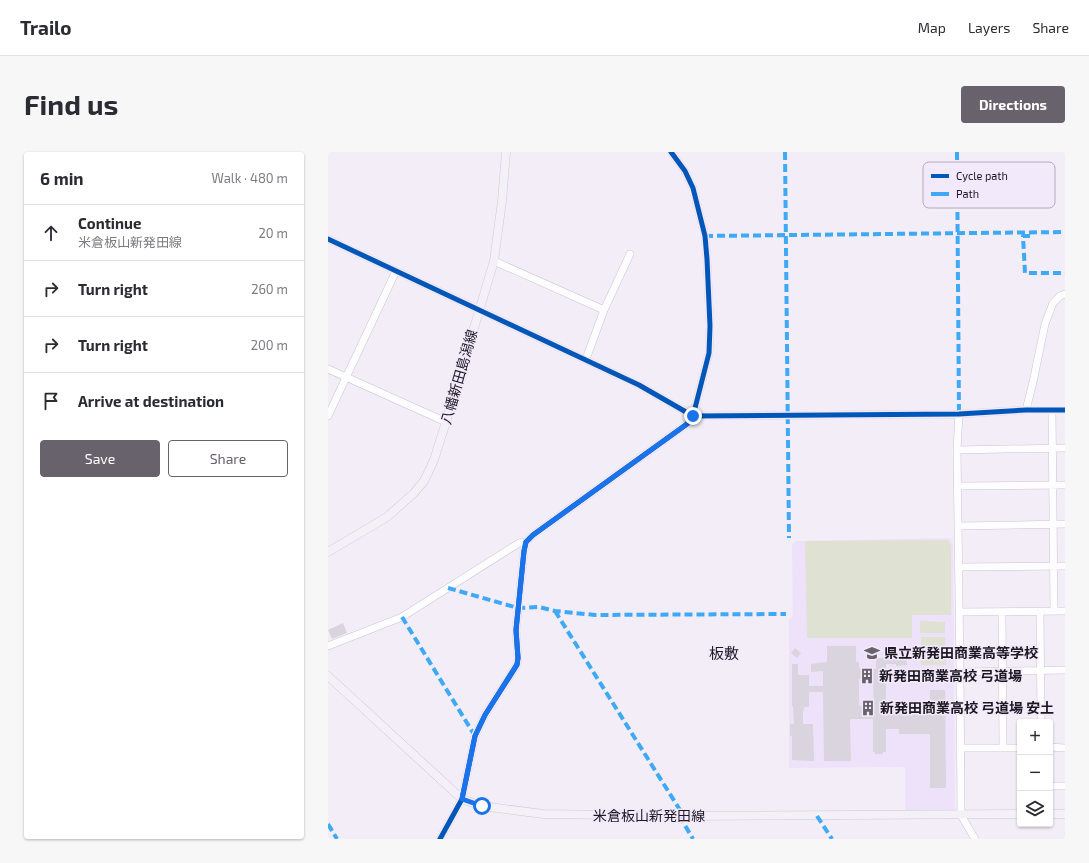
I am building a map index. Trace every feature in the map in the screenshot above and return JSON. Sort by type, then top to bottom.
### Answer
[{"type":"main road","name":"八幡新田島潟線","points":[[328,552],[386,516],[414,493],[424,481],[434,460],[494,261],[502,201],[506,152]]},
{"type":"main road","name":"米倉板山新発田線","points":[[328,676],[462,799],[482,806],[543,814],[683,816],[1017,814]]},
{"type":"main road","points":[[1053,814],[1065,814]]},
{"type":"street","points":[[440,839],[462,799],[475,736],[485,715],[517,664],[516,630],[526,542],[533,535],[687,424],[693,416],[709,353],[710,326],[707,259],[705,236],[693,188],[685,171],[671,152]]},
{"type":"street","points":[[328,239],[639,384],[693,416],[959,414],[1026,410],[1065,410]]},
{"type":"street","points":[[586,359],[604,310],[630,254]]},
{"type":"street","points":[[494,261],[604,310]]},
{"type":"street","points":[[328,416],[396,271]]},
{"type":"street","points":[[1026,410],[1045,324],[1053,303],[1060,296],[1065,294]]},
{"type":"street","points":[[328,369],[446,422]]},
{"type":"street","points":[[1052,410],[1054,611]]},
{"type":"street","points":[[959,414],[957,450],[961,815],[975,839]]},
{"type":"street","points":[[957,450],[1065,448]]},
{"type":"street","points":[[958,486],[1065,485]]},
{"type":"street","points":[[958,526],[1065,524]]},
{"type":"street","points":[[328,646],[402,617],[519,542],[526,542]]},
{"type":"street","points":[[958,567],[1065,566]]},
{"type":"street","points":[[1040,611],[1041,719]]},
{"type":"street","points":[[959,612],[1065,611]]},
{"type":"street","points":[[1002,612],[1003,748]]},
{"type":"street","points":[[960,672],[1065,670]]},
{"type":"street","points":[[1053,747],[1065,748]]},
{"type":"street","points":[[961,748],[1017,748]]},
{"type":"street","points":[[1053,786],[1065,786]]},
{"type":"shaded area","name":"県立新発田商業高等学校","points":[[950,538],[953,545],[955,810],[905,811],[905,767],[789,768],[789,619],[793,616],[792,544],[796,541]]},
{"type":"shaded area","points":[[948,540],[951,546],[951,615],[912,615],[912,638],[807,638],[805,541]]},
{"type":"shaded area","points":[[920,621],[945,622],[945,633],[920,633]]},
{"type":"shaded area","points":[[921,637],[945,637],[945,649],[921,649]]},
{"type":"shaded area","points":[[921,653],[946,654],[946,665],[921,665]]},
{"type":"shaded area","points":[[921,669],[946,669],[946,681],[921,681]]},
{"type":"building","points":[[343,623],[347,633],[332,639],[328,630]]},
{"type":"building","points":[[827,646],[856,646],[856,662],[859,662],[859,668],[876,669],[876,658],[906,658],[907,665],[896,666],[896,664],[886,664],[886,705],[930,705],[930,690],[945,690],[946,788],[930,788],[930,734],[899,734],[899,729],[886,729],[886,752],[883,752],[883,754],[875,754],[875,752],[873,752],[873,719],[850,719],[851,761],[824,761],[823,692],[809,692],[809,707],[804,707],[803,711],[803,724],[813,724],[814,761],[792,760],[792,736],[790,736],[790,724],[794,724],[792,706],[792,664],[798,664],[798,675],[809,675],[809,686],[823,686],[823,671],[811,672],[811,664],[827,662]],"holes":[[[859,679],[873,679],[874,706],[859,706]]]},
{"type":"building","points":[[795,648],[801,653],[797,658],[791,653]]},
{"type":"marked path","points":[[785,152],[789,538]]},
{"type":"marked path","points":[[957,152],[957,162]]},
{"type":"marked path","points":[[957,208],[959,414]]},
{"type":"marked path","points":[[705,236],[1065,232]]},
{"type":"marked path","points":[[1030,236],[1023,236],[1025,273],[1065,273]]},
{"type":"marked path","points":[[448,588],[518,608],[539,607],[555,611],[595,615],[786,614]]},
{"type":"marked path","points":[[555,611],[680,810],[683,822],[693,839]]},
{"type":"marked path","points":[[402,617],[475,736]]},
{"type":"marked path","points":[[817,816],[832,839]]},
{"type":"marked path","points":[[328,824],[337,839]]},
{"type":"cycle path","points":[[440,839],[462,799],[475,736],[485,715],[517,665],[516,630],[526,542],[533,535],[687,424],[693,416],[709,353],[710,326],[707,259],[705,236],[693,188],[685,171],[671,152]]},
{"type":"cycle path","points":[[328,239],[639,385],[693,416],[959,414],[1026,410],[1065,410]]},
{"type":"place","name":"県立新発田商業高等学校","points":[[872,653]]},
{"type":"place","name":"新発田商業高校 弓道場","points":[[867,676]]},
{"type":"place","name":"新発田商業高校 弓道場 安土","points":[[868,708]]},
{"type":"district","name":"板敷","points":[[724,654]]},
{"type":"route","points":[[482,806],[462,799],[475,736],[485,715],[517,664],[516,630],[526,542],[533,535],[687,424],[693,416]]}]
